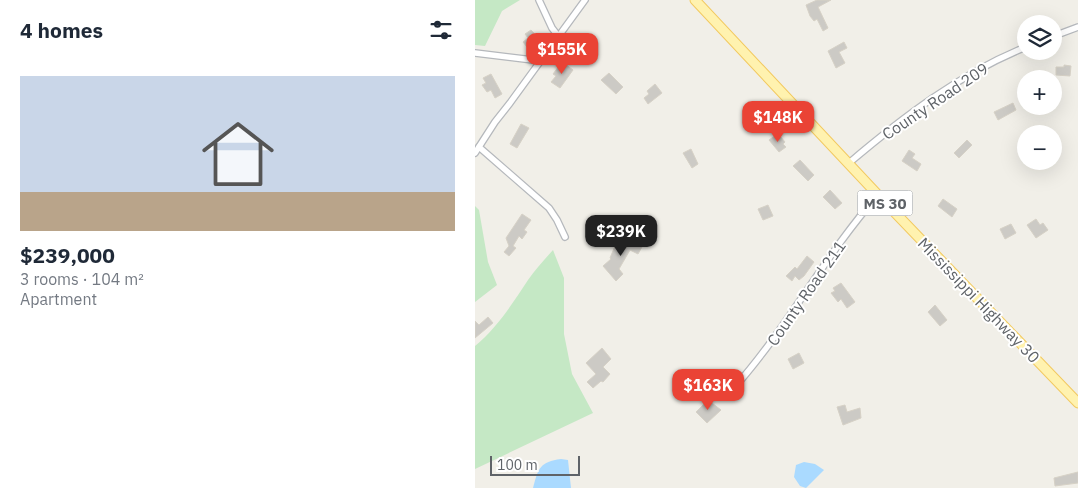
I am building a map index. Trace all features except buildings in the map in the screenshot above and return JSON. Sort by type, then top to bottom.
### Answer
[{"type":"main road","name":"Mississippi Highway 30","points":[[695,0],[878,195],[1078,403]]},
{"type":"street","points":[[539,0],[552,28],[559,37]]},
{"type":"street","points":[[565,237],[549,208],[477,150],[495,122],[585,0]]},
{"type":"street","points":[[1062,33],[1078,27]]},
{"type":"street","name":"County Road 209","points":[[849,163],[870,145],[961,80],[1017,52]]},
{"type":"street","points":[[475,53],[541,61]]},
{"type":"street","name":"County Road 211","points":[[733,390],[765,353],[828,260],[878,195]]},
{"type":"green space","points":[[475,0],[520,0],[502,11],[485,46],[475,45]]},
{"type":"green space","points":[[475,206],[479,210],[488,262],[497,285],[475,302]]},
{"type":"green space","points":[[553,250],[564,278],[564,334],[572,374],[593,413],[475,469],[475,346],[497,324],[531,276]]},
{"type":"water","points":[[561,459],[568,460],[571,488],[533,488],[541,467],[548,462]]},
{"type":"water","points":[[804,462],[815,464],[824,470],[806,488],[800,486],[794,477],[796,465]]}]
